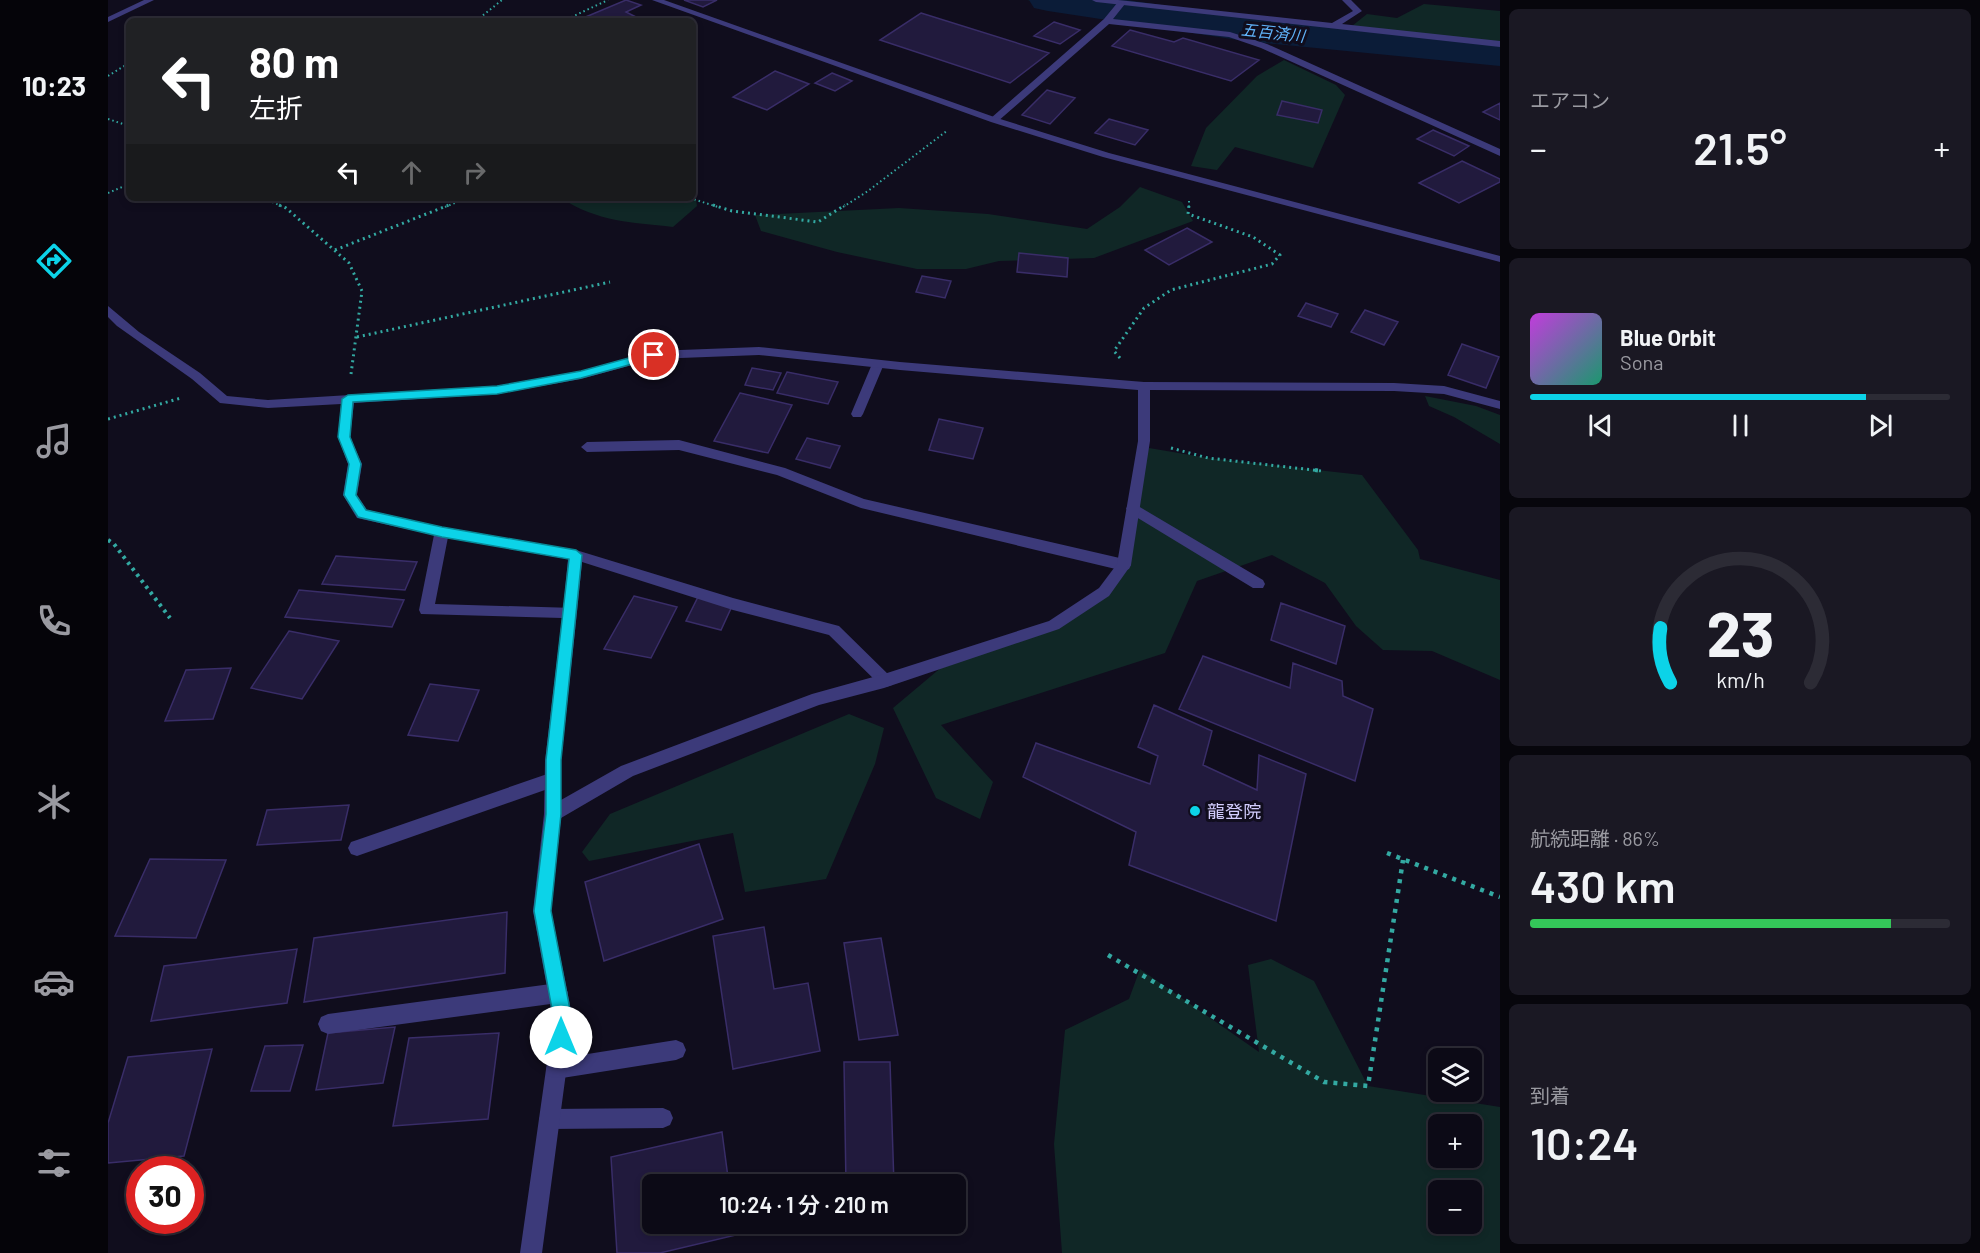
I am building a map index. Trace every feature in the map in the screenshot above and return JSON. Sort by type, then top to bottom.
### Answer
[{"type":"street","points":[[108,20],[150,0]]},
{"type":"street","points":[[656,0],[994,120],[1106,155],[1500,259]]},
{"type":"street","points":[[1096,0],[1500,44]]},
{"type":"street","points":[[1332,27],[1358,11],[1346,0]]},
{"type":"street","points":[[994,120],[1107,21],[1124,2]]},
{"type":"street","points":[[1107,21],[1230,35],[1264,46],[1500,153]]},
{"type":"street","points":[[108,310],[123,327],[214,389],[224,400],[268,404],[497,390],[581,375],[654,355],[697,351],[759,351],[878,364],[1144,386],[1394,387],[1444,390],[1500,405]]},
{"type":"street","points":[[857,414],[878,364]]},
{"type":"street","points":[[553,814],[627,771],[818,699],[886,680],[1054,625],[1104,591],[1125,565],[1144,441],[1144,386]]},
{"type":"street","points":[[348,399],[344,437],[355,464],[350,495],[362,514],[442,532],[576,555],[733,604],[834,630],[886,680]]},
{"type":"street","points":[[587,447],[679,445],[780,471],[861,503],[1125,565]]},
{"type":"street","points":[[1133,508],[1258,584]]},
{"type":"street","points":[[442,532],[426,610],[570,612]]},
{"type":"street","points":[[531,1253],[563,1020],[542,911],[576,555]]},
{"type":"street","points":[[357,848],[553,780]]},
{"type":"street","points":[[328,1024],[558,993]]},
{"type":"street","points":[[556,1069],[676,1050]]},
{"type":"street","points":[[549,1119],[663,1118]]},
{"type":"path","points":[[480,18],[502,0]]},
{"type":"path","points":[[569,18],[608,0]]},
{"type":"path","points":[[108,76],[126,65]]},
{"type":"path","points":[[696,200],[732,211],[818,222],[868,190],[971,112]]},
{"type":"path","points":[[108,119],[126,125]]},
{"type":"path","points":[[1144,386],[1114,351],[1144,308],[1172,290],[1272,264],[1280,255],[1253,237],[1188,214],[1191,177]]},
{"type":"path","points":[[108,193],[126,185]]},
{"type":"path","points":[[271,201],[286,208],[349,263],[362,291],[348,399]]},
{"type":"path","points":[[335,250],[459,201]]},
{"type":"path","points":[[357,337],[610,282]]},
{"type":"path","points":[[108,419],[214,389]]},
{"type":"path","points":[[1144,441],[1208,458],[1322,471]]},
{"type":"path","points":[[108,540],[114,544],[170,618]]},
{"type":"path","points":[[1387,853],[1500,897]]},
{"type":"path","points":[[1108,955],[1324,1083],[1368,1086],[1404,860]]},
{"type":"green space","points":[[1027,0],[1088,0],[1232,18],[1420,35],[1352,26],[1367,14],[1397,18],[1424,4],[1500,11],[1500,64],[1124,17]]},
{"type":"green space","points":[[1284,60],[1336,85],[1345,95],[1313,168],[1235,147],[1217,170],[1191,166],[1206,128],[1257,76]]},
{"type":"green space","points":[[1140,187],[1182,202],[1193,221],[1094,258],[999,261],[966,269],[917,269],[837,252],[761,231],[755,215],[899,208],[988,214],[1087,229],[1120,207]]},
{"type":"green space","points":[[696,200],[697,206],[673,227],[615,220],[566,201]]},
{"type":"green space","points":[[1425,396],[1476,406],[1500,415],[1500,444],[1454,417],[1429,406]]},
{"type":"green space","points":[[1149,448],[1208,458],[1362,475],[1418,550],[1420,559],[1500,580],[1500,680],[1432,651],[1383,650],[1356,626],[1325,583],[1272,555],[1197,581],[1165,653],[941,725],[993,782],[980,819],[936,798],[893,708],[943,666],[1058,622],[1108,596],[1124,565],[1139,470]]},
{"type":"green space","points":[[849,714],[884,728],[875,764],[826,879],[745,892],[733,833],[589,861],[582,852],[610,814]]},
{"type":"green space","points":[[1271,959],[1314,981],[1368,1086],[1428,1096],[1428,1102],[1469,1102],[1500,1107],[1500,1253],[1062,1253],[1054,1144],[1065,1030],[1129,999],[1140,969],[1259,1052],[1248,965]]},
{"type":"building","points":[[626,0],[641,5],[626,12],[636,17],[634,18],[583,18]]},
{"type":"building","points":[[684,0],[717,0],[703,7]]},
{"type":"building","points":[[921,13],[1049,53],[1010,83],[880,40]]},
{"type":"building","points":[[1054,22],[1080,30],[1060,44],[1034,36]]},
{"type":"building","points":[[1130,30],[1174,42],[1183,38],[1259,60],[1231,81],[1112,46]]},
{"type":"building","points":[[775,71],[809,84],[767,110],[733,97]]},
{"type":"building","points":[[832,73],[852,81],[835,91],[815,83]]},
{"type":"building","points":[[1047,90],[1075,98],[1050,124],[1022,115]]},
{"type":"building","points":[[1282,101],[1322,110],[1318,123],[1277,115]]},
{"type":"building","points":[[1500,103],[1500,120],[1483,112]]},
{"type":"building","points":[[1109,119],[1148,130],[1135,145],[1095,133]]},
{"type":"building","points":[[1433,130],[1469,146],[1454,156],[1417,139]]},
{"type":"building","points":[[1462,161],[1500,179],[1500,182],[1459,203],[1419,183]]},
{"type":"building","points":[[1187,228],[1212,242],[1169,265],[1145,250]]},
{"type":"building","points":[[1019,253],[1068,258],[1067,277],[1017,272]]},
{"type":"building","points":[[922,276],[951,281],[945,298],[916,292]]},
{"type":"building","points":[[1306,303],[1338,314],[1331,327],[1298,316]]},
{"type":"building","points":[[1365,310],[1398,322],[1384,345],[1351,332]]},
{"type":"building","points":[[1462,344],[1499,357],[1486,388],[1448,375]]},
{"type":"building","points":[[752,368],[781,373],[773,390],[745,385]]},
{"type":"building","points":[[787,372],[838,382],[828,404],[777,393]]},
{"type":"building","points":[[740,393],[792,405],[768,453],[714,441]]},
{"type":"building","points":[[939,419],[983,428],[973,459],[929,450]]},
{"type":"building","points":[[807,438],[840,446],[830,468],[796,459]]},
{"type":"building","points":[[336,556],[417,562],[405,590],[322,584]]},
{"type":"building","points":[[299,590],[404,600],[392,627],[285,617]]},
{"type":"building","points":[[699,595],[733,604],[721,630],[686,621]]},
{"type":"building","points":[[634,596],[677,607],[651,658],[604,649]]},
{"type":"building","points":[[1281,603],[1345,626],[1336,664],[1271,640]]},
{"type":"building","points":[[289,631],[339,641],[302,699],[251,688]]},
{"type":"building","points":[[1203,656],[1290,688],[1293,663],[1342,681],[1343,696],[1373,709],[1355,781],[1179,709]]},
{"type":"building","points":[[231,668],[213,719],[165,721],[186,670]]},
{"type":"building","points":[[430,684],[479,690],[458,741],[408,735]]},
{"type":"building","name":"龍登院","points":[[1154,705],[1212,731],[1203,765],[1257,790],[1259,755],[1306,774],[1276,921],[1129,865],[1136,832],[1023,777],[1036,743],[1150,784],[1158,756],[1138,747]]},
{"type":"building","points":[[349,805],[341,840],[257,845],[267,810]]},
{"type":"building","points":[[699,844],[723,919],[604,961],[585,882]]},
{"type":"building","points":[[150,859],[226,860],[196,938],[115,936]]},
{"type":"building","points":[[507,912],[505,973],[304,1002],[314,938]]},
{"type":"building","points":[[764,927],[774,989],[808,983],[820,1051],[733,1069],[713,936]]},
{"type":"building","points":[[881,938],[898,1035],[859,1040],[844,943]]},
{"type":"building","points":[[297,949],[287,1003],[151,1021],[164,966]]},
{"type":"building","points":[[395,1027],[383,1083],[316,1090],[328,1033]]},
{"type":"building","points":[[499,1033],[488,1119],[393,1126],[409,1038]]},
{"type":"building","points":[[303,1045],[290,1091],[251,1091],[265,1046]]},
{"type":"building","points":[[212,1049],[184,1156],[126,1156],[126,1161],[108,1163],[108,1123],[128,1057]]},
{"type":"building","points":[[844,1062],[890,1062],[894,1174],[846,1174]]},
{"type":"building","points":[[722,1132],[728,1174],[642,1174],[642,1234],[736,1235],[660,1253],[617,1253],[611,1157]]},
{"type":"waterway","name":"五百済川","points":[[1048,0],[1245,29],[1500,54]]},
{"type":"place","name":"龍登院","points":[[1195,811]]},
{"type":"route","points":[[561,1037],[563,1020],[542,911],[553,814],[553,760],[576,555],[442,532],[362,514],[350,495],[355,464],[344,437],[348,399],[497,390],[581,375],[654,355]]}]
